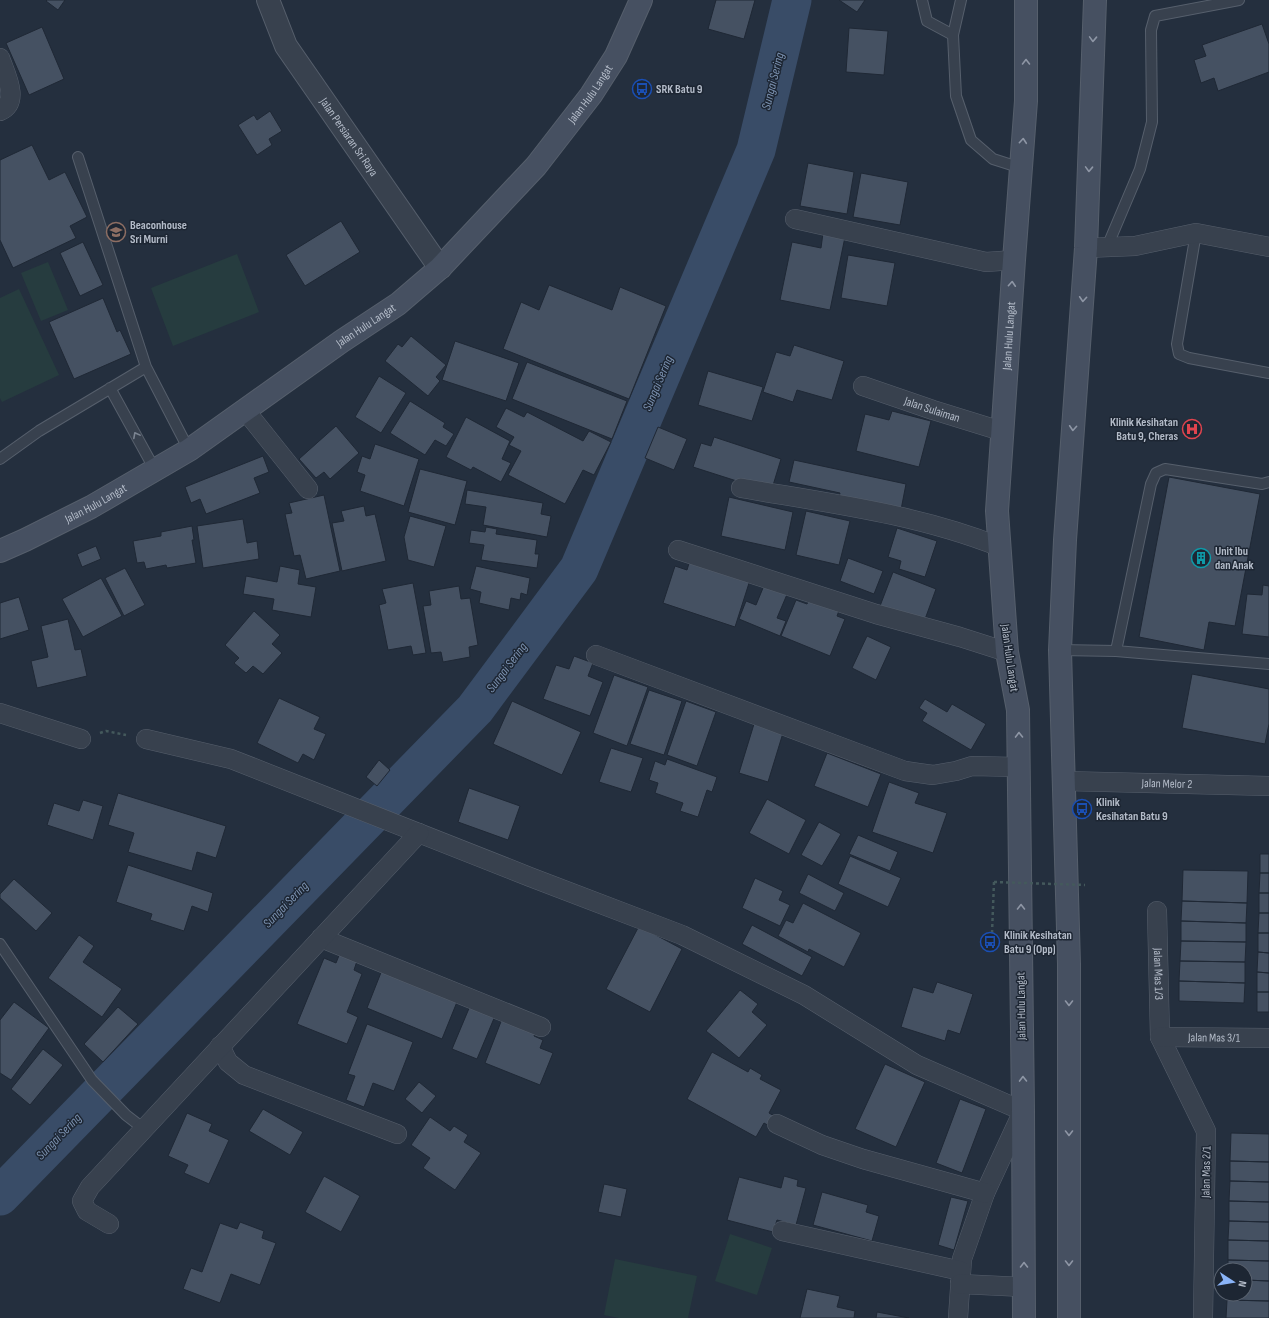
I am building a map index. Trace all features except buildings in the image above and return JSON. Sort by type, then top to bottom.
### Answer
[{"type":"main road","name":"Jalan Hulu Langat","points":[[0,551],[91,507],[189,450],[398,304],[440,268],[536,166],[591,96],[616,56],[641,0]]},
{"type":"main road","name":"Jalan Hulu Langat","points":[[1024,1318],[1018,710],[1006,652],[997,511],[1001,431],[1026,101],[1026,0]]},
{"type":"main road","points":[[1069,1318],[1069,972],[1060,650],[1065,540],[1097,248],[1095,0]]},
{"type":"street","name":"Jalan Persiaran Sri Raya","points":[[268,0],[286,46],[440,268]]},
{"type":"street","points":[[0,58],[11,89],[11,99],[5,109],[0,111]]},
{"type":"street","points":[[795,219],[986,262],[1014,260]]},
{"type":"street","points":[[1097,248],[1135,246],[1196,233],[1261,245]]},
{"type":"street","name":"Jalan Sulaiman","points":[[863,386],[1001,431]]},
{"type":"street","points":[[245,410],[308,489]]},
{"type":"street","points":[[741,488],[879,512],[970,535],[1000,547]]},
{"type":"street","points":[[678,550],[876,614],[960,636],[1006,652]]},
{"type":"street","points":[[596,656],[905,771],[933,776],[972,766],[1019,767]]},
{"type":"street","points":[[0,713],[81,739]]},
{"type":"street","points":[[146,739],[231,759],[530,877],[682,935],[804,995],[917,1065],[1023,1111],[985,1193],[962,1259],[958,1318]]},
{"type":"street","name":"Jalan Melor 2","points":[[1064,781],[1269,786]]},
{"type":"street","points":[[108,1224],[87,1211],[82,1200],[90,1187],[321,938],[413,831]]},
{"type":"street","name":"Jalan Mas 1/3","points":[[1157,911],[1160,1037]]},
{"type":"street","points":[[321,938],[541,1027]]},
{"type":"street","name":"Jalan Mas 3/1","points":[[1160,1037],[1269,1038]]},
{"type":"street","name":"Jalan Mas 2/1","points":[[1160,1037],[1206,1131],[1203,1318]]},
{"type":"street","points":[[220,1046],[228,1062],[244,1075],[397,1134]]},
{"type":"street","points":[[777,1124],[804,1138],[822,1145],[985,1193]]},
{"type":"street","points":[[782,1231],[960,1278],[1024,1287]]},
{"type":"lane","points":[[922,0],[927,21],[953,35]]},
{"type":"lane","points":[[962,0],[953,35],[956,96],[971,140],[992,159],[1021,168]]},
{"type":"lane","points":[[1097,248],[1140,169],[1152,122],[1151,30],[1155,16],[1239,0]]},
{"type":"lane","points":[[78,157],[146,367],[189,450]]},
{"type":"lane","points":[[1196,233],[1177,344],[1179,354],[1189,358],[1269,372]]},
{"type":"lane","points":[[0,459],[39,431],[146,367]]},
{"type":"lane","points":[[110,388],[155,470]]},
{"type":"lane","points":[[1116,651],[1151,484],[1156,473],[1165,469],[1262,484],[1269,482]]},
{"type":"lane","points":[[1060,650],[1116,651],[1269,664]]},
{"type":"lane","points":[[0,944],[92,1080],[126,1115],[144,1129]]},
{"type":"path","points":[[81,739],[106,731],[146,739]]},
{"type":"path","points":[[992,933],[994,882],[1085,885]]},
{"type":"green space","points":[[237,254],[259,312],[173,346],[151,288]]},
{"type":"green space","points":[[48,262],[68,310],[41,321],[21,273]]},
{"type":"green space","points":[[19,289],[59,375],[2,402],[0,398],[0,298]]},
{"type":"green space","points":[[730,1234],[772,1248],[757,1295],[715,1281]]},
{"type":"green space","points":[[615,1259],[697,1276],[688,1318],[619,1318],[604,1315]]},
{"type":"waterway","name":"Sungai Sering","points":[[0,1196],[475,709],[579,569],[756,150],[792,0]]},
{"type":"place","name":"SRK Batu 9","points":[[642,89]]},
{"type":"place","name":"Beaconhouse Sri Murni","points":[[116,232]]},
{"type":"place","name":"Klinik Kesihatan Batu 9, Cheras","points":[[1192,429]]},
{"type":"place","name":"Unit Ibu dan Anak","points":[[1201,558]]},
{"type":"place","name":"Klinik Kesihatan Batu 9","points":[[1082,809]]},
{"type":"place","name":"Klinik Kesihatan Batu 9 (Opp)","points":[[990,942]]}]
